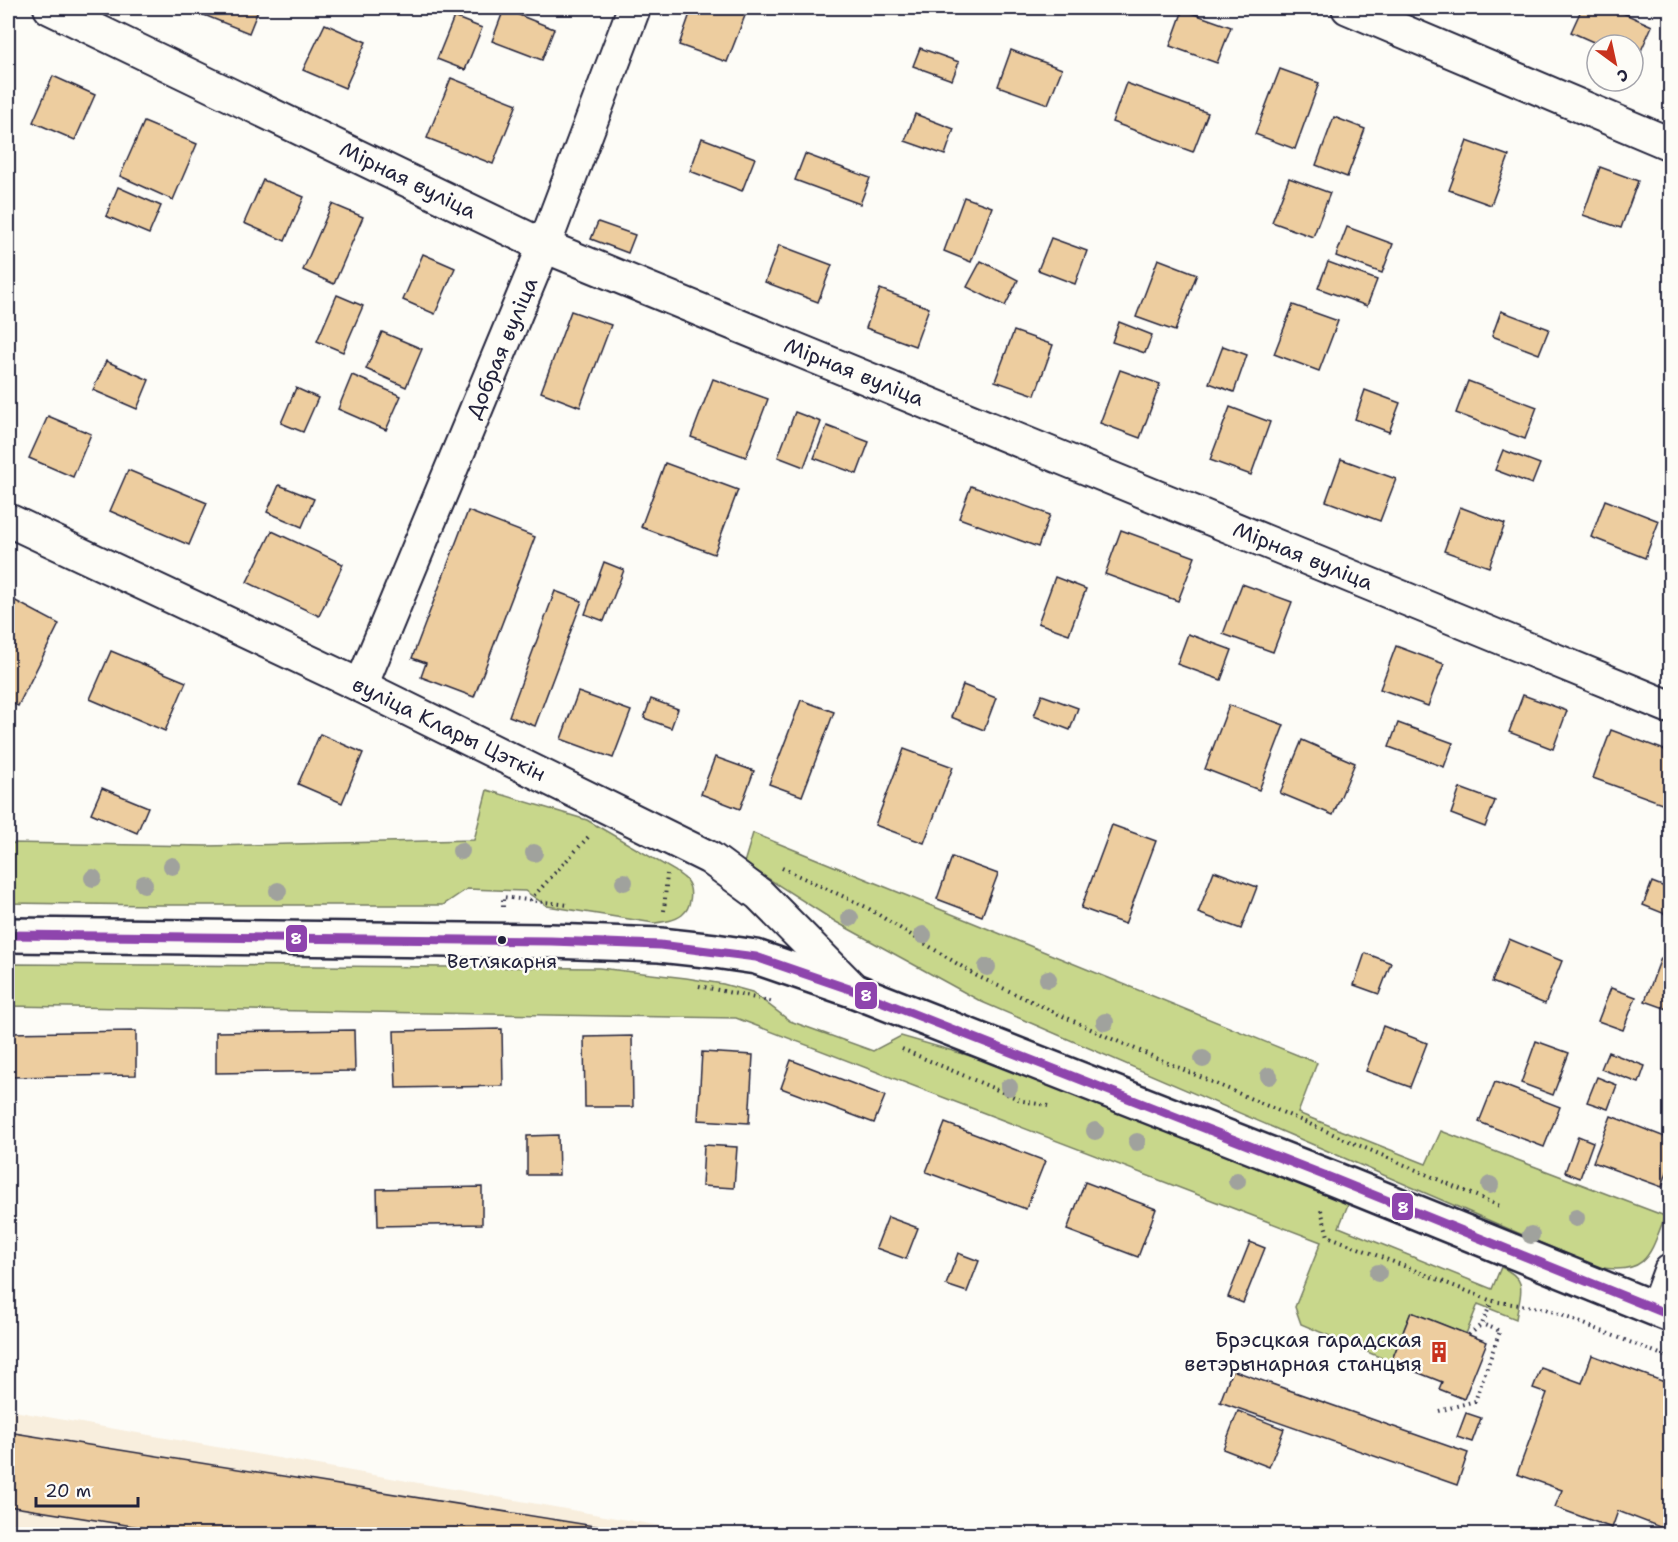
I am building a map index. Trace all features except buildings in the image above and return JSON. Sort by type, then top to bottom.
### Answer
[{"type":"street","name":"Мірная вуліца","points":[[50,8],[544,246],[1671,706]]},
{"type":"street","name":"Добрая вуліца","points":[[362,686],[544,246],[634,8]]},
{"type":"street","points":[[1348,8],[1671,144]]},
{"type":"street","name":"вуліца Клары Цэткін","points":[[8,520],[362,686],[710,858],[759,894],[855,991]]},
{"type":"street","points":[[8,935],[551,941],[660,945],[756,957],[855,991],[1334,1179],[1663,1312],[1671,1271]]},
{"type":"path","points":[[530,900],[593,832]]},
{"type":"path","points":[[773,863],[866,907],[977,976],[1121,1043],[1504,1208]]},
{"type":"path","points":[[658,869],[668,874],[660,945]]},
{"type":"path","points":[[503,897],[574,906]]},
{"type":"path","points":[[695,985],[779,1003]]},
{"type":"path","points":[[898,1047],[1023,1101],[1058,1108]]},
{"type":"path","points":[[1321,1210],[1328,1236],[1492,1301],[1546,1309],[1671,1358]]},
{"type":"path","points":[[1469,1335],[1482,1324],[1492,1301]]},
{"type":"path","points":[[1439,1411],[1475,1401],[1500,1331],[1482,1324]]},
{"type":"shaded area","points":[[8,1410],[706,1534],[8,1534]]},
{"type":"green space","points":[[487,790],[587,820],[675,871],[685,879],[690,889],[688,908],[676,919],[654,923],[547,906],[525,891],[467,889],[443,905],[8,903],[8,843],[207,846],[474,840]]},
{"type":"green space","points":[[753,833],[1317,1063],[1298,1113],[1426,1164],[1441,1131],[1665,1216],[1655,1242],[1644,1260],[1637,1265],[1614,1269],[1597,1267],[982,1002],[836,922],[744,863]]},
{"type":"green space","points":[[8,964],[599,968],[723,984],[752,992],[790,1021],[873,1051],[901,1036],[1012,1068],[1349,1202],[1339,1227],[1492,1289],[1501,1267],[1510,1272],[1520,1282],[1521,1288],[1516,1319],[1478,1304],[1466,1334],[1411,1312],[1391,1362],[1301,1324],[1295,1307],[1321,1242],[736,1018],[8,1006]]},
{"type":"transit line","name":"8","points":[[8,935],[551,941],[660,945],[756,957],[855,991],[1334,1179],[1670,1315]]},
{"type":"place","name":"Ветлякарня","points":[[502,940]]},
{"type":"place","name":"Брэсцкая гарадская ветэрынарная станцыя","points":[[1439,1352]]}]
